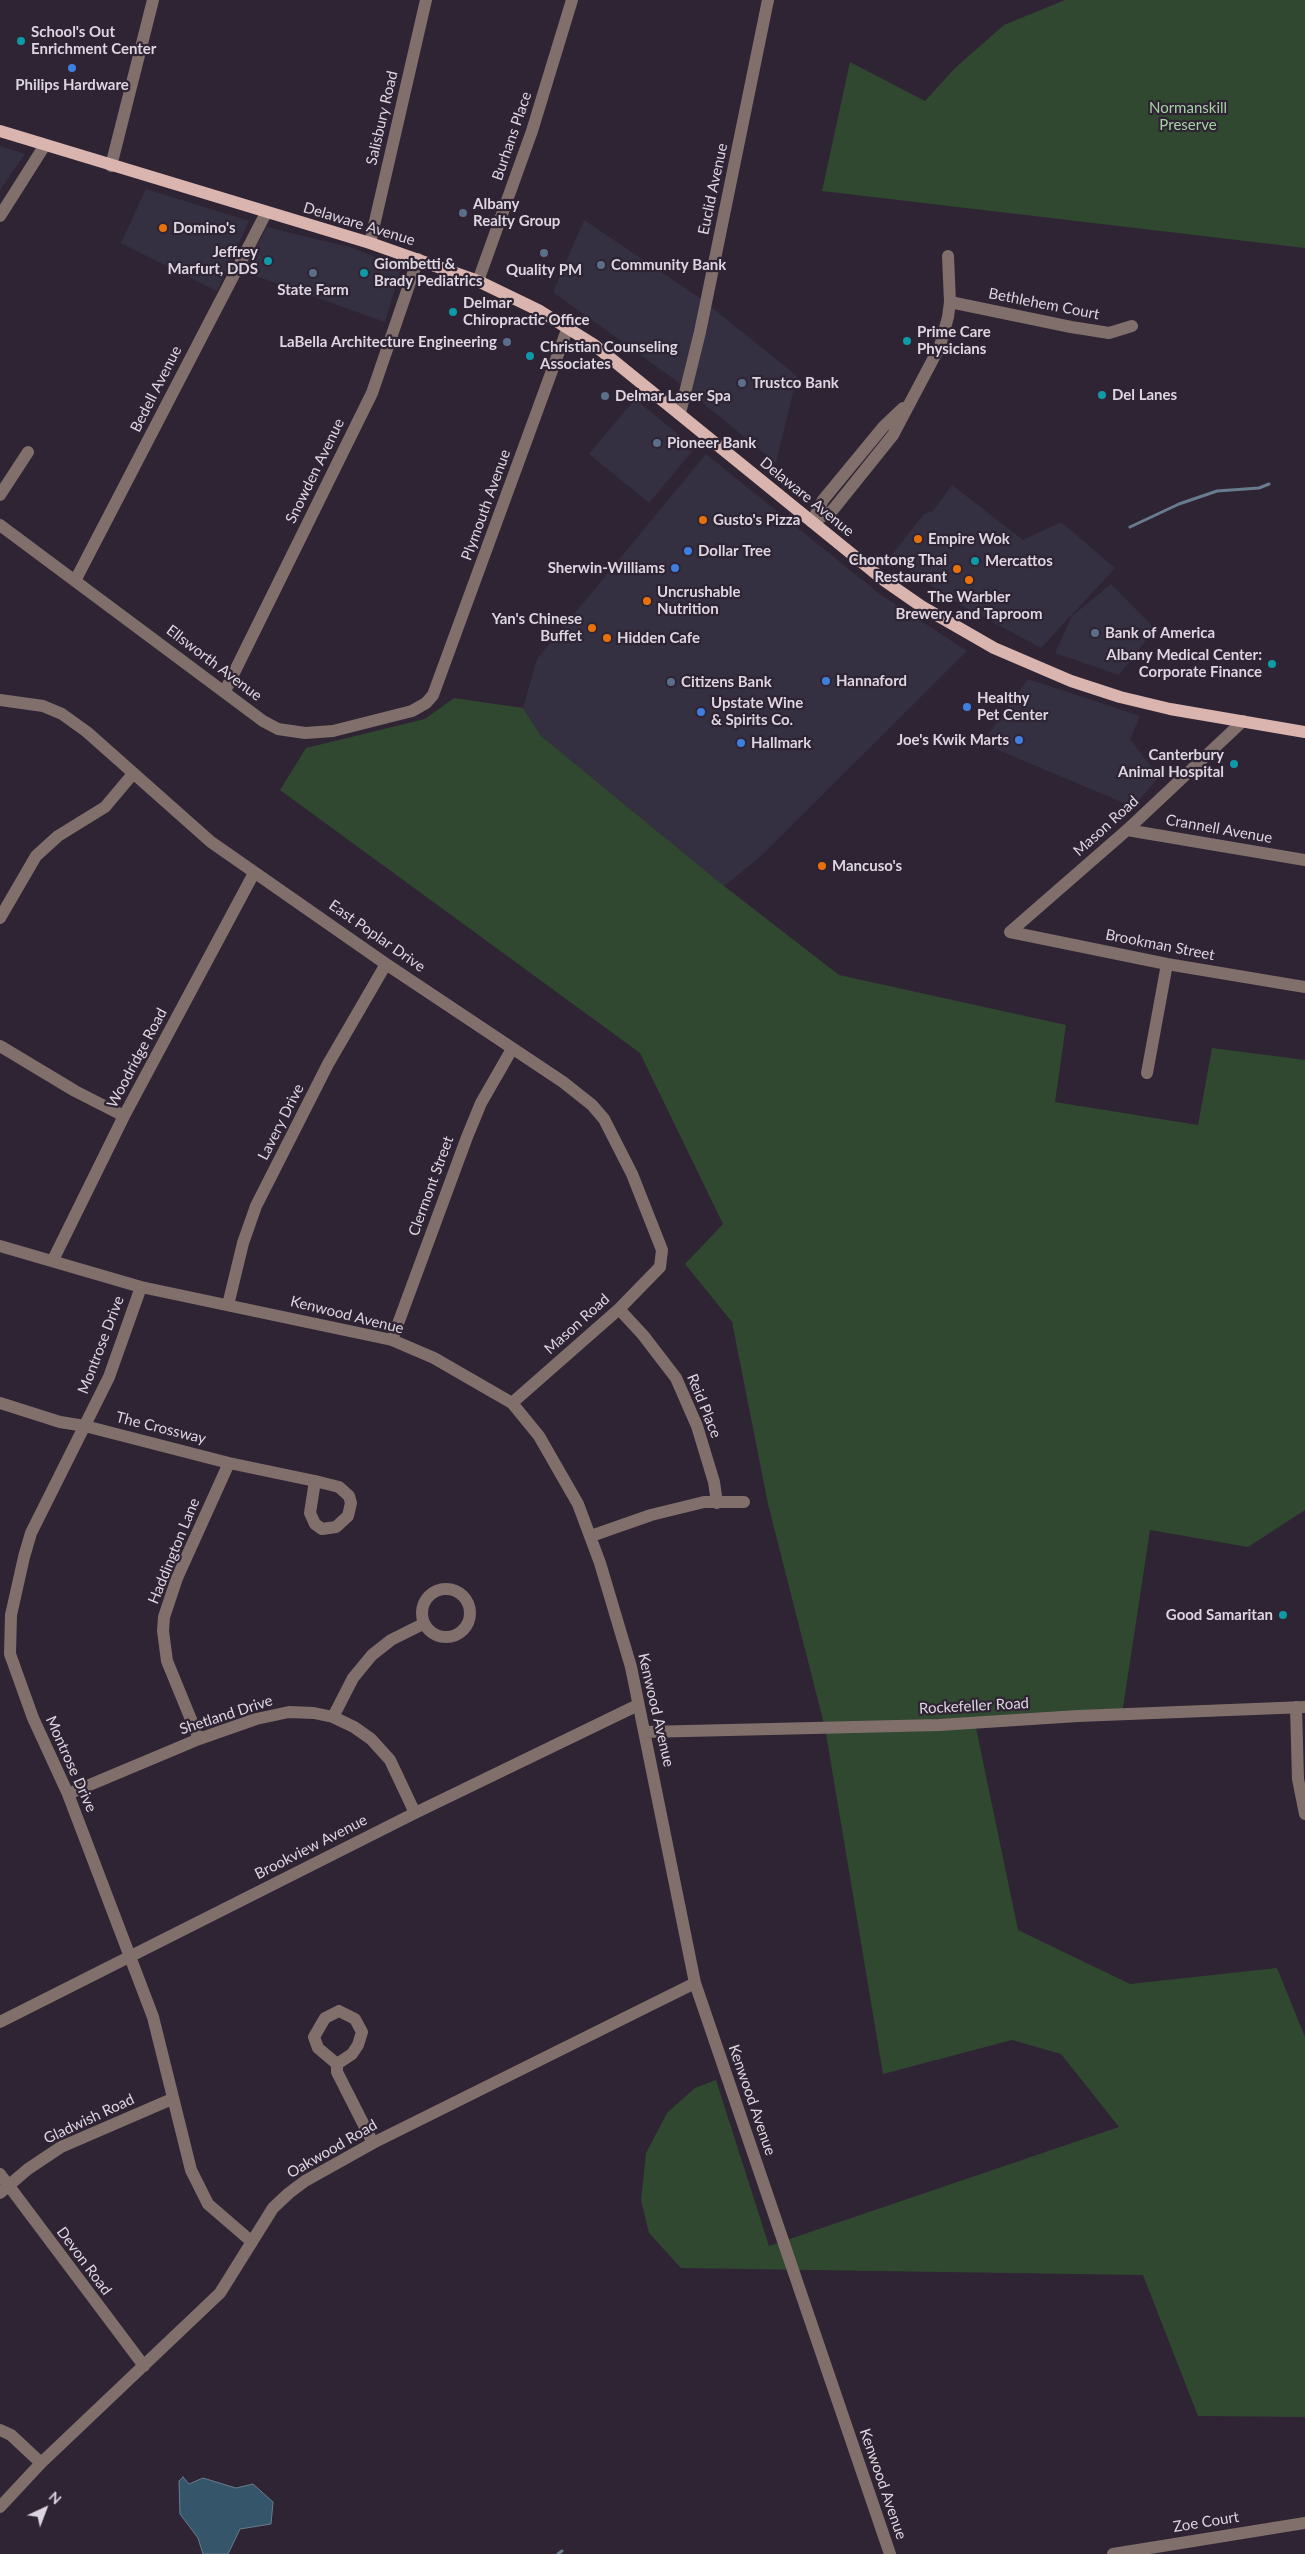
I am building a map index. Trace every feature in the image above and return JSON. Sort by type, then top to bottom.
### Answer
[{"type":"main road","name":"Delaware Avenue","points":[[0,130],[111,166],[370,243],[478,281],[568,327],[626,368],[885,581],[921,606],[994,648],[1071,681],[1119,697],[1170,709],[1305,732]]},
{"type":"street","points":[[111,166],[154,0]]},
{"type":"street","name":"Salisbury Road","points":[[370,243],[426,0]]},
{"type":"street","name":"Burhans Place","points":[[478,281],[532,131],[572,0]]},
{"type":"street","name":"Euclid Avenue","points":[[680,414],[700,332],[768,0]]},
{"type":"street","points":[[0,216],[45,145]]},
{"type":"street","name":"Bedell Avenue","points":[[76,580],[266,213]]},
{"type":"street","points":[[812,522],[832,511],[893,434],[940,346],[950,302],[948,256]]},
{"type":"street","name":"Snowden Avenue","points":[[225,691],[372,393],[418,259]]},
{"type":"street","name":"Bethlehem Court","points":[[950,302],[1109,332],[1132,326]]},
{"type":"street","name":"Plymouth Avenue","points":[[433,695],[568,327]]},
{"type":"street","points":[[0,495],[28,452]]},
{"type":"street","name":"Ellsworth Avenue","points":[[0,524],[278,729],[305,733],[333,731],[412,711],[426,703],[433,695]]},
{"type":"street","name":"East Poplar Drive","points":[[0,700],[17,700],[43,706],[62,714],[87,732],[132,775],[193,828],[254,873],[317,914],[386,964],[564,1082],[592,1105],[604,1119],[632,1174],[662,1250],[660,1266]]},
{"type":"street","name":"Mason Road","points":[[1010,932],[1127,830],[1243,721]]},
{"type":"street","points":[[0,918],[36,856],[58,836],[105,807],[132,775]]},
{"type":"street","name":"Crannell Avenue","points":[[1127,830],[1305,860]]},
{"type":"street","name":"Woodridge Road","points":[[53,1260],[124,1116],[254,873]]},
{"type":"street","name":"Brookman Street","points":[[1010,932],[1167,964],[1305,987]]},
{"type":"street","name":"Lavery Drive","points":[[228,1305],[243,1242],[256,1206],[328,1064],[386,964]]},
{"type":"street","points":[[1146,1073],[1167,964]]},
{"type":"street","points":[[0,1046],[75,1091],[124,1116]]},
{"type":"street","name":"Clermont Street","points":[[392,1340],[467,1137],[482,1103],[512,1049]]},
{"type":"street","name":"Kenwood Avenue","points":[[0,1246],[141,1287],[392,1340],[434,1358],[512,1402],[539,1436],[578,1504],[591,1536],[630,1667],[645,1732],[695,1983],[890,2554]]},
{"type":"street","name":"Mason Road","points":[[512,1402],[619,1309],[660,1266]]},
{"type":"street","name":"Montrose Drive","points":[[141,1287],[109,1377],[47,1499],[26,1549],[11,1615],[5,1655],[68,1794],[131,1954],[163,2052],[172,2099],[190,2170],[208,2204],[252,2242]]},
{"type":"street","name":"Reid Place","points":[[619,1309],[643,1335],[676,1378],[697,1426],[714,1482],[717,1503]]},
{"type":"street","name":"The Crossway","points":[[0,1403],[60,1422],[85,1426],[229,1463],[315,1481]]},
{"type":"street","name":"Haddington Lane","points":[[199,1739],[167,1661],[163,1631],[164,1617],[177,1578],[229,1463]]},
{"type":"street","points":[[591,1536],[651,1515],[704,1502],[744,1502]]},
{"type":"street","points":[[333,1717],[353,1678],[372,1655],[391,1640],[423,1624]]},
{"type":"street","name":"Brookview Avenue","points":[[0,2022],[131,1954],[638,1705]]},
{"type":"street","points":[[1300,1707],[1298,1779],[1305,1814]]},
{"type":"street","name":"Rockefeller Road","points":[[645,1732],[939,1725],[1078,1716],[1300,1707]]},
{"type":"street","name":"Shetland Drive","points":[[68,1794],[199,1739],[256,1720],[289,1712],[314,1713],[333,1717],[354,1727],[370,1739],[390,1760],[415,1813]]},
{"type":"street","name":"Oakwood Road","points":[[0,2507],[41,2463],[220,2293],[273,2208],[289,2193],[305,2181],[373,2143],[695,1983]]},
{"type":"street","points":[[337,2064],[337,2072],[373,2143]]},
{"type":"street","name":"Gladwish Road","points":[[4,2190],[28,2169],[62,2147],[172,2099]]},
{"type":"street","name":"Devon Road","points":[[0,2174],[4,2190],[144,2366]]},
{"type":"street","points":[[0,2430],[11,2435],[41,2463]]},
{"type":"street","name":"Zoe Court","points":[[1113,2554],[1305,2523]]},
{"type":"shaded area","points":[[0,146],[25,154],[0,190]]},
{"type":"shaded area","points":[[146,189],[249,221],[217,291],[121,243]]},
{"type":"shaded area","points":[[584,220],[700,298],[797,376],[776,463],[675,380],[553,292]]},
{"type":"shaded area","points":[[267,227],[353,248],[401,267],[385,322],[242,271]]},
{"type":"shaded area","points":[[635,399],[695,448],[649,503],[589,454]]},
{"type":"shaded area","points":[[706,454],[881,595],[967,651],[760,857],[724,886],[541,736],[523,708],[537,659]]},
{"type":"shaded area","points":[[952,485],[1023,540],[1061,522],[1115,568],[1041,648],[952,600],[890,557],[924,514],[933,511]]},
{"type":"shaded area","points":[[1111,584],[1155,629],[1119,675],[1055,653],[1072,616]]},
{"type":"shaded area","points":[[1028,679],[1140,716],[1130,739],[1159,777],[1133,807],[982,743]]},
{"type":"green space","name":"Normanskill Preserve","points":[[1065,0],[1305,0],[1305,248],[822,191],[850,62],[925,101],[955,68],[1004,25]]},
{"type":"green space","points":[[454,698],[523,708],[541,736],[724,886],[839,975],[1066,1025],[1055,1102],[1198,1125],[1212,1048],[1305,1060],[1305,1510],[1248,1547],[1150,1530],[1122,1714],[975,1723],[1018,1930],[1130,1984],[1277,1968],[1305,2037],[1305,2417],[1198,2416],[1143,2275],[681,2268],[649,2233],[641,2200],[646,2153],[667,2113],[695,2088],[716,2080],[769,2246],[1119,2127],[1061,2054],[1012,2040],[883,2074],[825,1728],[768,1504],[732,1322],[685,1264],[723,1224],[640,1053],[280,790],[306,748],[425,719]]},
{"type":"water","points":[[183,2477],[189,2484],[203,2478],[236,2488],[253,2484],[273,2502],[271,2524],[240,2529],[228,2554],[203,2554],[198,2538],[180,2514],[179,2481]]},
{"type":"waterway","points":[[1130,527],[1179,504],[1217,491],[1259,488],[1269,484]]},
{"type":"waterway","points":[[558,2554],[562,2551]]},
{"type":"place","name":"School's Out Enrichment Center","points":[[21,41]]},
{"type":"place","name":"Philips Hardware","points":[[72,68]]},
{"type":"place","name":"Albany Realty Group","points":[[463,213]]},
{"type":"place","name":"Domino's","points":[[163,228]]},
{"type":"place","name":"Quality PM","points":[[544,253]]},
{"type":"place","name":"Jeffrey Marfurt, DDS","points":[[268,261]]},
{"type":"place","name":"Community Bank","points":[[601,265]]},
{"type":"place","name":"State Farm","points":[[313,273]]},
{"type":"place","name":"Giombetti & Brady Pediatrics","points":[[364,273]]},
{"type":"place","name":"Delmar Chiropractic Office","points":[[453,312]]},
{"type":"place","name":"Prime Care Physicians","points":[[907,341]]},
{"type":"place","name":"LaBella Architecture Engineering","points":[[507,342]]},
{"type":"place","name":"Christian Counseling Associates","points":[[530,356]]},
{"type":"place","name":"Trustco Bank","points":[[742,383]]},
{"type":"place","name":"Del Lanes","points":[[1102,395]]},
{"type":"place","name":"Delmar Laser Spa","points":[[605,396]]},
{"type":"place","name":"Pioneer Bank","points":[[657,443]]},
{"type":"place","name":"Gusto's Pizza","points":[[703,520]]},
{"type":"place","name":"Empire Wok","points":[[918,539]]},
{"type":"place","name":"Dollar Tree","points":[[688,551]]},
{"type":"place","name":"Mercattos","points":[[975,561]]},
{"type":"place","name":"Sherwin-Williams","points":[[675,568]]},
{"type":"place","name":"Chontong Thai Restaurant","points":[[957,569]]},
{"type":"place","name":"The Warbler Brewery and Taproom","points":[[969,580]]},
{"type":"place","name":"Uncrushable Nutrition","points":[[647,601]]},
{"type":"place","name":"Yan's Chinese Buffet","points":[[592,628]]},
{"type":"place","name":"Bank of America","points":[[1095,633]]},
{"type":"place","name":"Hidden Cafe","points":[[607,638]]},
{"type":"place","name":"Albany Medical Center: Corporate Finance","points":[[1272,664]]},
{"type":"place","name":"Hannaford","points":[[826,681]]},
{"type":"place","name":"Citizens Bank","points":[[671,682]]},
{"type":"place","name":"Healthy Pet Center","points":[[967,707]]},
{"type":"place","name":"Upstate Wine & Spirits Co.","points":[[701,712]]},
{"type":"place","name":"Joe's Kwik Marts","points":[[1019,740]]},
{"type":"place","name":"Hallmark","points":[[741,743]]},
{"type":"place","name":"Canterbury Animal Hospital","points":[[1234,764]]},
{"type":"place","name":"Mancuso's","points":[[822,866]]},
{"type":"place","name":"Good Samaritan","points":[[1283,1615]]}]
